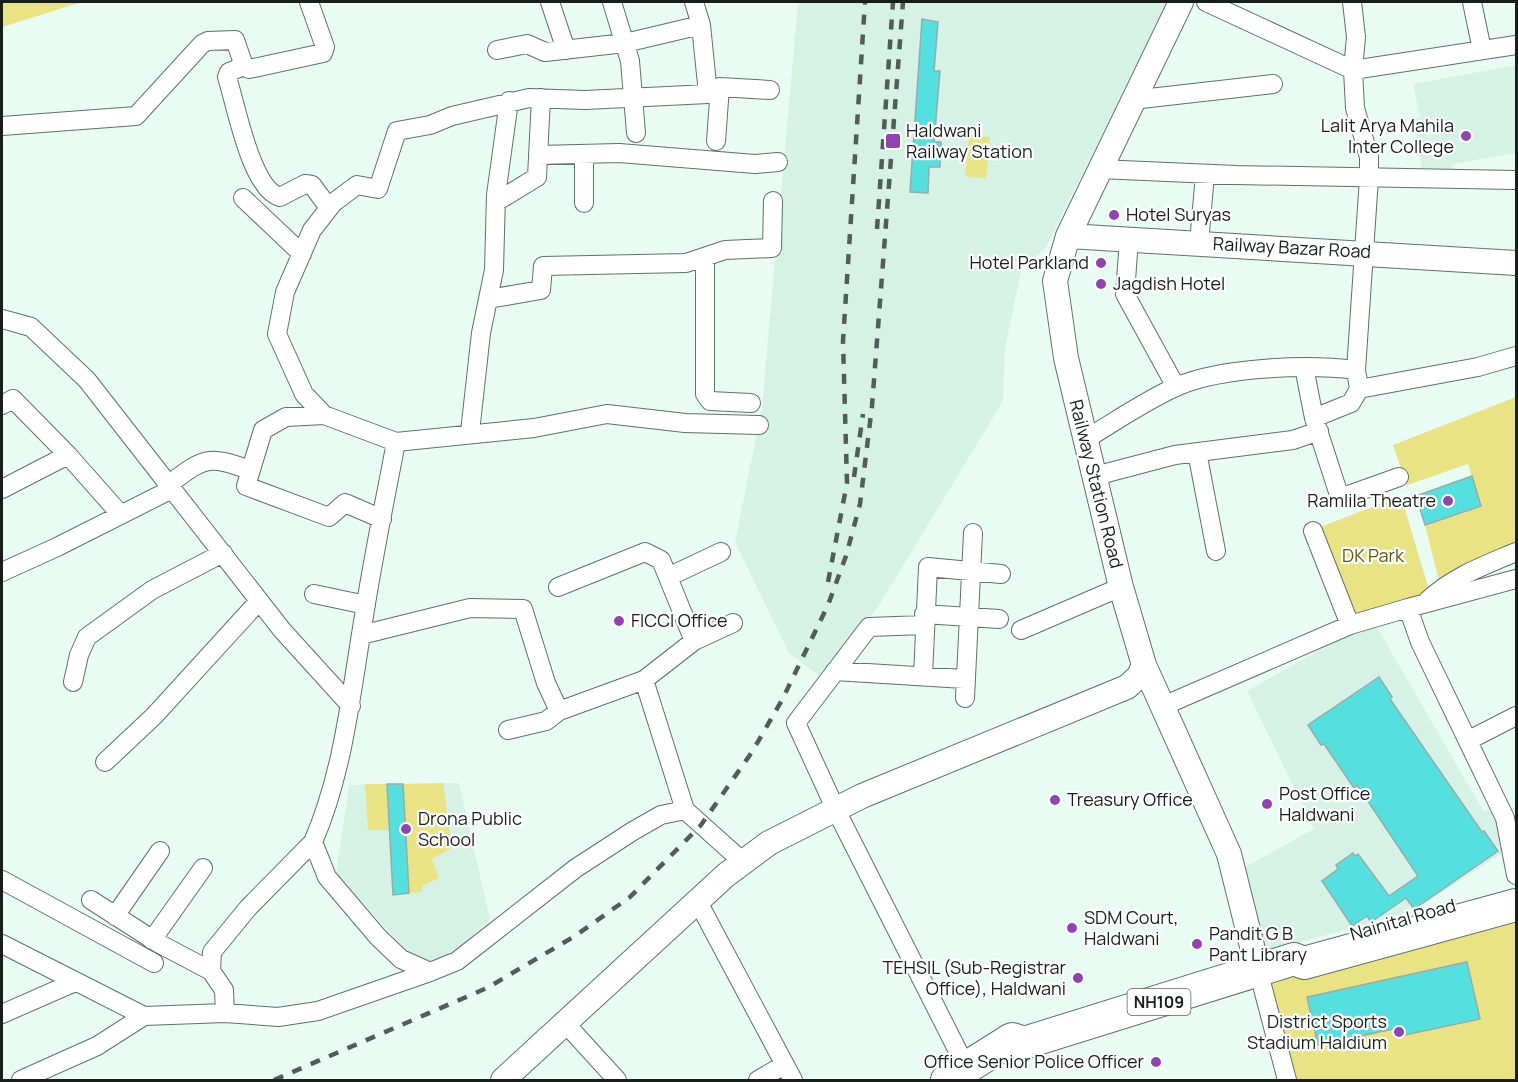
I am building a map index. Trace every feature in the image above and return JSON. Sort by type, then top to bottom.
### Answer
[{"type":"highway","name":"Nainital Road","points":[[1294,959],[1300,949],[1516,886]]},
{"type":"highway","name":"Nainital Road","points":[[965,1076],[1022,1054],[1024,1043],[1258,970],[1294,959],[1304,963],[1516,905]]},
{"type":"street","points":[[2,126],[136,116],[205,42],[235,40],[244,66],[249,69],[325,51],[309,2]]},
{"type":"street","points":[[550,2],[566,50]]},
{"type":"street","points":[[612,2],[630,61],[631,98],[636,133]]},
{"type":"street","name":"Railway Station Road","points":[[1181,2],[1098,169],[1068,236],[1055,281],[1065,358],[1122,587],[1144,665],[1229,854],[1258,970]]},
{"type":"street","points":[[1206,2],[1353,70],[1516,45]]},
{"type":"street","points":[[1095,476],[1175,455],[1293,440],[1350,403],[1359,389],[1356,370],[1370,178],[1369,156],[1355,108],[1353,70],[1356,37],[1352,2]]},
{"type":"street","points":[[1472,2],[1482,50]]},
{"type":"street","points":[[497,50],[527,44],[545,52],[625,44],[700,9],[714,91],[716,141]]},
{"type":"street","points":[[244,66],[230,72],[227,77],[260,180],[273,194],[280,197],[305,184],[312,185],[329,208]]},
{"type":"street","points":[[1132,100],[1273,84]]},
{"type":"street","points":[[324,415],[304,394],[278,334],[285,292],[312,230],[329,208],[348,189],[357,185],[378,189],[397,131],[430,125],[452,116],[509,101],[542,98],[585,100],[714,91],[770,90]]},
{"type":"street","points":[[496,202],[537,177],[542,98]]},
{"type":"street","points":[[470,432],[481,333],[494,270],[496,202],[509,101]]},
{"type":"street","points":[[538,155],[619,153],[755,164],[778,162]]},
{"type":"street","points":[[584,154],[584,203]]},
{"type":"street","points":[[1098,169],[1205,174],[1516,180]]},
{"type":"street","points":[[1199,243],[1205,174]]},
{"type":"street","points":[[243,198],[302,254]]},
{"type":"street","points":[[488,299],[541,290],[543,266],[686,263],[725,250],[772,248],[773,201]]},
{"type":"street","name":"Railway Bazar Road","points":[[1068,236],[1516,263]]},
{"type":"street","points":[[1129,239],[1125,294],[1176,387]]},
{"type":"street","points":[[705,256],[705,394],[710,402],[751,403]]},
{"type":"street","points":[[2,319],[31,327],[87,380],[258,601],[351,706]]},
{"type":"street","points":[[1359,389],[1478,367],[1516,356]]},
{"type":"street","points":[[1086,439],[1176,387],[1203,377],[1304,367],[1356,370]]},
{"type":"street","points":[[1304,367],[1316,424],[1340,498],[1399,477]]},
{"type":"street","points":[[2,405],[13,399],[68,455],[121,515]]},
{"type":"street","points":[[382,519],[345,503],[329,517],[246,486],[263,430],[286,417],[324,415],[396,442],[470,432],[534,428],[607,414],[685,423],[759,424]]},
{"type":"street","points":[[211,971],[212,952],[248,908],[313,842],[326,813],[351,706],[366,605],[396,442]]},
{"type":"street","points":[[1197,452],[1215,551]]},
{"type":"street","points":[[2,489],[68,455]]},
{"type":"street","points":[[2,572],[121,515],[170,487],[195,465],[218,459],[250,470]]},
{"type":"street","points":[[1313,531],[1350,625]]},
{"type":"street","points":[[965,698],[964,679],[973,533]]},
{"type":"street","points":[[558,587],[645,552],[661,560],[694,641]]},
{"type":"street","points":[[668,577],[721,552]]},
{"type":"street","points":[[1415,606],[1441,587],[1516,552]]},
{"type":"street","points":[[73,682],[78,655],[87,637],[152,590],[223,553]]},
{"type":"street","points":[[922,676],[928,567],[1001,574]]},
{"type":"street","points":[[1163,706],[1350,625],[1516,579]]},
{"type":"street","points":[[1021,630],[1122,587]]},
{"type":"street","points":[[314,594],[366,605]]},
{"type":"street","points":[[105,762],[154,716],[258,601]]},
{"type":"street","points":[[1415,606],[1420,642],[1505,818],[1516,875]]},
{"type":"street","points":[[361,635],[470,608],[523,609],[546,683],[559,711]]},
{"type":"street","points":[[965,1076],[796,723],[868,627],[968,617],[999,620]]},
{"type":"street","points":[[508,730],[546,721],[559,711],[644,680],[694,641],[733,623]]},
{"type":"street","points":[[508,1079],[742,861],[769,843],[862,796],[1127,687],[1139,676],[1144,665]]},
{"type":"street","points":[[836,671],[964,679]]},
{"type":"street","points":[[644,680],[685,810],[742,861]]},
{"type":"street","points":[[1469,740],[1516,716]]},
{"type":"street","points":[[21,1080],[97,1046],[144,1016],[225,1013],[278,1017],[318,1011],[430,972],[457,961],[576,868],[633,831],[661,815],[685,810]]},
{"type":"street","points":[[313,842],[327,876],[378,937],[401,959],[430,972]]},
{"type":"street","points":[[115,916],[160,851]]},
{"type":"street","points":[[152,940],[203,868]]},
{"type":"street","points":[[2,880],[154,963]]},
{"type":"street","points":[[91,900],[152,940],[211,971],[224,990],[225,1013]]},
{"type":"street","points":[[698,902],[788,1072],[758,1080]]},
{"type":"street","points":[[3,946],[132,1007],[144,1016]]},
{"type":"street","points":[[1258,970],[1287,1080]]},
{"type":"street","points":[[2,1014],[75,982]]},
{"type":"street","points":[[566,1023],[617,1080]]},
{"type":"shaded area","points":[[798,2],[1167,2],[1045,249],[1022,267],[1005,348],[1003,401],[881,602],[825,680],[789,653],[735,542],[762,407]]},
{"type":"shaded area","name":"Lalit Arya Mahila Inter College","points":[[1516,65],[1516,153],[1452,164],[1452,169],[1423,173],[1413,119],[1420,117],[1413,84]]},
{"type":"shaded area","points":[[1375,624],[1484,812],[1495,805],[1508,849],[1414,911],[1265,952],[1245,867],[1314,829],[1247,691],[1329,645]]},
{"type":"shaded area","name":"Drona Public School","points":[[459,783],[490,920],[464,943],[435,963],[407,951],[336,874],[349,785]]},
{"type":"green space","points":[[2,2],[82,2],[2,27]]},
{"type":"green space","points":[[969,135],[990,137],[986,179],[965,176]]},
{"type":"green space","points":[[1516,397],[1516,544],[1439,581],[1425,525],[1480,506],[1468,464],[1407,485],[1393,445]]},
{"type":"green space","name":"DK Park","points":[[1401,496],[1430,593],[1351,619],[1315,529]]},
{"type":"green space","points":[[443,783],[452,848],[432,859],[439,878],[422,886],[422,892],[409,893],[403,784]]},
{"type":"green space","points":[[365,784],[387,784],[389,830],[368,830]]},
{"type":"green space","name":"District Sports Stadium Haldium","points":[[1516,916],[1516,1080],[1293,1080],[1270,983]]},
{"type":"building","points":[[922,19],[938,22],[934,71],[940,71],[934,142],[941,142],[940,167],[929,167],[928,193],[910,192]]},
{"type":"building","name":"Ramlila Theatre","points":[[1472,476],[1481,506],[1425,525],[1416,496]]},
{"type":"building","points":[[1379,677],[1392,697],[1390,699],[1482,832],[1484,831],[1498,851],[1414,909],[1406,898],[1371,922],[1367,916],[1352,926],[1322,881],[1338,869],[1336,865],[1353,853],[1355,856],[1358,854],[1389,896],[1418,876],[1357,785],[1354,788],[1308,725]]},
{"type":"building","points":[[387,784],[403,784],[409,893],[393,895]]},
{"type":"building","points":[[1467,962],[1480,1019],[1395,1037],[1393,1029],[1318,1045],[1307,997]]},
{"type":"railway","points":[[828,582],[847,483],[843,341],[865,2]]},
{"type":"railway","points":[[877,229],[893,2]]},
{"type":"railway","points":[[274,1080],[487,988],[575,936],[630,897],[701,825],[752,752],[782,700],[828,605],[846,556],[860,504],[872,406],[903,2]]},
{"type":"railway","points":[[854,477],[863,414]]},
{"type":"place","name":"Lalit Arya Mahila Inter College","points":[[1466,136]]},
{"type":"place","name":"Haldwani Railway Station","points":[[893,141]]},
{"type":"place","name":"Hotel Suryas","points":[[1114,215]]},
{"type":"place","name":"Hotel Parkland","points":[[1101,263]]},
{"type":"place","name":"Jagdish Hotel","points":[[1101,284]]},
{"type":"place","name":"Ramlila Theatre","points":[[1448,501]]},
{"type":"place","name":"FICCI Office","points":[[619,621]]},
{"type":"place","name":"Treasury Office","points":[[1055,800]]},
{"type":"place","name":"Post Office Haldwani","points":[[1267,804]]},
{"type":"place","name":"Drona Public School","points":[[406,829]]},
{"type":"place","name":"SDM Court, Haldwani","points":[[1072,928]]},
{"type":"place","name":"Pandit G B Pant Library","points":[[1197,944]]},
{"type":"place","name":"TEHSIL (Sub-Registrar Office), Haldwani","points":[[1078,978]]},
{"type":"place","name":"District Sports Stadium Haldium","points":[[1399,1032]]},
{"type":"place","name":"Office Senior Police Officer","points":[[1156,1062]]}]
